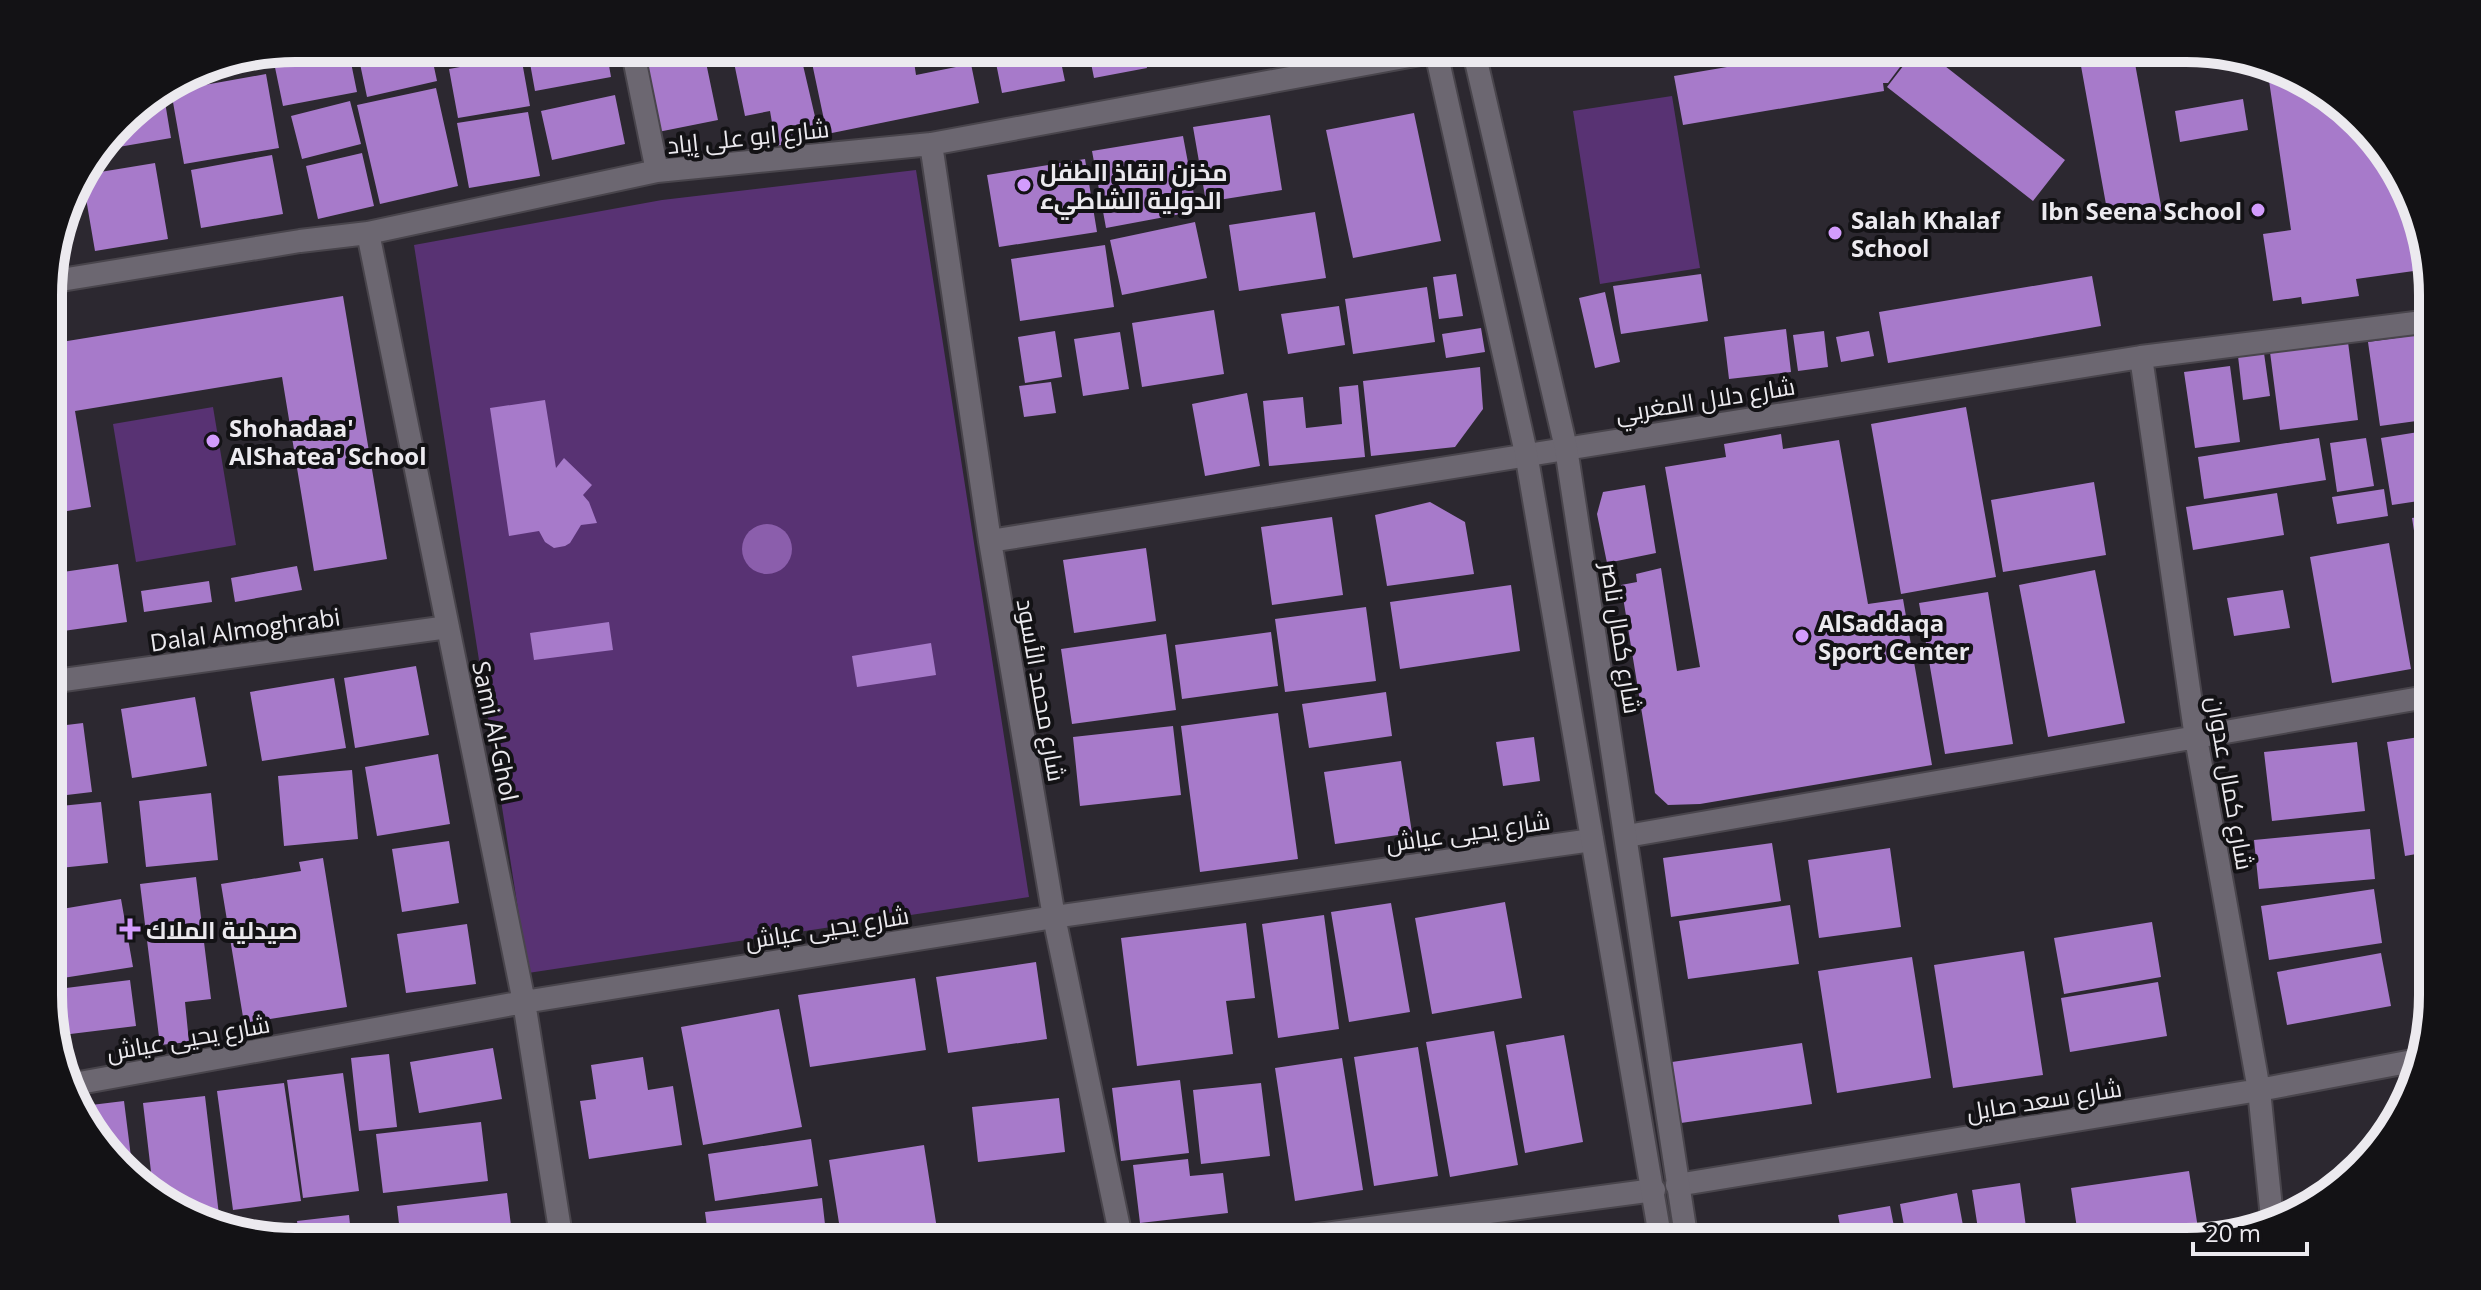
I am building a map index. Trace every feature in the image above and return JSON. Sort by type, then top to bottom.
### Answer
[{"type":"street","points":[[635,62],[657,171]]},
{"type":"street","name":"شارع ابو على إياد","points":[[62,280],[368,233],[657,171],[931,144],[1379,62]]},
{"type":"street","points":[[1446,62],[1526,453],[1659,1228]]},
{"type":"street","name":"شارع كمال ناصر","points":[[1476,62],[1566,448],[1685,1228]]},
{"type":"street","name":"شارع محمد الأسود","points":[[931,144],[990,541],[1054,917],[1119,1228]]},
{"type":"street","name":"Sami Al-Ghol","points":[[368,233],[524,1002],[560,1228]]},
{"type":"street","name":"شارع دلال المغربي","points":[[990,541],[2141,357],[2419,322]]},
{"type":"street","name":"شارع كمال عدوان","points":[[2141,357],[2196,738],[2259,1090],[2271,1212]]},
{"type":"street","name":"Dalal Almoghrabi","points":[[62,680],[448,627]]},
{"type":"street","points":[[1627,836],[2419,698]]},
{"type":"street","name":"شارع يحيى عياش","points":[[80,1083],[524,1002],[1054,917],[1592,840]]},
{"type":"street","name":"شارع سعد صايل","points":[[1677,1185],[2259,1090],[2409,1062]]},
{"type":"street","points":[[1370,1228],[1654,1190]]},
{"type":"shaded area","points":[[1672,96],[1700,268],[1600,284],[1573,111]]},
{"type":"shaded area","points":[[916,170],[1029,897],[528,973],[414,245],[662,200]]},
{"type":"shaded area","points":[[213,407],[236,545],[136,562],[113,424]]},
{"type":"shaded area","points":[[767,524],[785,531],[792,549],[785,567],[767,574],[749,567],[742,549],[749,531]]},
{"type":"building","points":[[351,62],[357,92],[283,106],[274,63]]},
{"type":"building","points":[[360,62],[433,62],[437,81],[367,97]]},
{"type":"building","points":[[445,62],[473,62],[446,67]]},
{"type":"building","points":[[488,62],[522,62],[530,106],[458,118],[449,69]]},
{"type":"building","points":[[530,62],[608,62],[611,77],[535,91]]},
{"type":"building","points":[[637,62],[706,62],[718,120],[653,133]]},
{"type":"building","points":[[734,62],[802,62],[820,138],[776,146],[770,111],[745,116]]},
{"type":"building","points":[[914,62],[916,75],[971,64],[979,103],[827,134],[812,63]]},
{"type":"building","points":[[996,62],[1061,62],[1065,81],[1002,93]]},
{"type":"building","points":[[1091,62],[1146,62],[1147,68],[1094,78]]},
{"type":"building","points":[[1757,62],[1904,62],[1888,83],[1883,83],[1884,91],[1683,125],[1674,76]]},
{"type":"building","points":[[1906,62],[1940,62],[2065,160],[2033,201],[1887,87]]},
{"type":"building","points":[[2135,62],[2162,211],[2109,221],[2081,66]]},
{"type":"building","points":[[266,74],[279,148],[184,164],[172,97],[189,88]]},
{"type":"building","points":[[2269,77],[2315,101],[2361,141],[2388,179],[2401,206],[2411,235],[2417,271],[2356,279],[2359,296],[2302,304],[2301,297],[2273,301],[2263,234],[2291,230]]},
{"type":"building","points":[[436,88],[458,186],[380,204],[357,105]]},
{"type":"building","points":[[615,95],[625,144],[552,160],[541,111]]},
{"type":"building","points":[[2243,99],[2248,130],[2180,142],[2175,111]]},
{"type":"building","points":[[350,101],[361,144],[302,159],[291,116]]},
{"type":"building","points":[[165,102],[171,138],[115,148],[130,130]]},
{"type":"building","points":[[528,112],[540,176],[469,188],[457,123]]},
{"type":"building","points":[[1414,113],[1441,241],[1353,258],[1326,130]]},
{"type":"building","points":[[1270,115],[1282,190],[1206,202],[1193,127]]},
{"type":"building","points":[[1183,136],[1197,211],[1106,228],[1092,151]]},
{"type":"building","points":[[362,153],[374,206],[318,219],[306,166]]},
{"type":"building","points":[[272,155],[283,214],[201,228],[191,170]]},
{"type":"building","points":[[1085,159],[1097,232],[999,247],[987,175]]},
{"type":"building","points":[[155,163],[168,239],[95,251],[85,195],[97,173]]},
{"type":"building","points":[[1315,212],[1326,278],[1239,291],[1229,225]]},
{"type":"building","points":[[1195,222],[1207,278],[1122,295],[1110,240]]},
{"type":"building","points":[[1105,245],[1114,307],[1020,321],[1011,259]]},
{"type":"building","points":[[1456,274],[1463,316],[1439,319],[1433,277]]},
{"type":"building","points":[[1701,274],[1708,321],[1621,334],[1613,286]]},
{"type":"building","points":[[2092,276],[2101,326],[1888,363],[1879,312]]},
{"type":"building","points":[[1427,287],[1435,342],[1353,354],[1345,299]]},
{"type":"building","points":[[1605,292],[1620,362],[1595,368],[1579,298]]},
{"type":"building","points":[[343,296],[387,559],[314,571],[282,377],[75,411],[91,507],[62,512],[62,342]]},
{"type":"building","points":[[1339,306],[1345,345],[1288,354],[1281,314]]},
{"type":"building","points":[[1214,310],[1224,374],[1142,387],[1132,323]]},
{"type":"building","points":[[1481,328],[1485,352],[1446,358],[1442,334]]},
{"type":"building","points":[[1786,329],[1791,372],[1729,379],[1724,337]]},
{"type":"building","points":[[1055,331],[1062,377],[1025,383],[1018,337]]},
{"type":"building","points":[[1824,331],[1828,367],[1798,371],[1793,335]]},
{"type":"building","points":[[1869,331],[1874,356],[1841,362],[1836,337]]},
{"type":"building","points":[[1120,332],[1129,389],[1083,396],[1074,339]]},
{"type":"building","points":[[2419,335],[2419,421],[2380,426],[2368,342]]},
{"type":"building","points":[[2348,342],[2358,420],[2280,430],[2270,352]]},
{"type":"building","points":[[2264,353],[2270,396],[2243,400],[2238,356]]},
{"type":"building","points":[[2230,366],[2240,442],[2195,448],[2184,372]]},
{"type":"building","points":[[1480,367],[1483,409],[1455,447],[1371,456],[1363,381]]},
{"type":"building","points":[[1051,382],[1056,413],[1024,417],[1019,386]]},
{"type":"building","points":[[1358,385],[1365,457],[1269,466],[1263,401],[1303,397],[1306,428],[1342,424],[1339,387]]},
{"type":"building","points":[[1247,393],[1260,466],[1205,476],[1192,404]]},
{"type":"building","points":[[545,400],[556,468],[564,458],[592,485],[583,495],[597,523],[581,525],[570,543],[554,548],[545,542],[539,531],[509,536],[490,408]]},
{"type":"building","points":[[1966,407],[1996,577],[1901,594],[1871,424]]},
{"type":"building","points":[[2419,432],[2419,501],[2392,505],[2381,438]]},
{"type":"building","name":"AlSaddaqa Sport Center","points":[[1781,434],[1783,449],[1839,440],[1868,604],[1903,599],[1932,765],[1700,804],[1668,805],[1655,793],[1621,585],[1637,582],[1636,574],[1661,568],[1677,671],[1700,667],[1665,467],[1726,457],[1724,444]]},
{"type":"building","points":[[2319,438],[2326,480],[2204,499],[2198,457]]},
{"type":"building","points":[[2366,438],[2374,486],[2337,492],[2330,443]]},
{"type":"building","points":[[2094,482],[2106,555],[2003,572],[1991,500]]},
{"type":"building","points":[[1645,485],[1656,553],[1607,563],[1597,514],[1603,492]]},
{"type":"building","points":[[2384,489],[2388,516],[2337,524],[2332,497]]},
{"type":"building","points":[[2277,493],[2284,535],[2193,550],[2186,507]]},
{"type":"building","points":[[1430,502],[1465,522],[1474,574],[1387,586],[1375,515]]},
{"type":"building","points":[[1332,517],[1343,595],[1272,605],[1261,527]]},
{"type":"building","points":[[2419,517],[2419,563],[2412,518]]},
{"type":"building","points":[[2389,543],[2411,669],[2332,683],[2310,557]]},
{"type":"building","points":[[1146,548],[1156,621],[1074,633],[1063,560]]},
{"type":"building","points":[[118,564],[127,622],[62,631],[62,572]]},
{"type":"building","points":[[297,566],[302,590],[235,602],[231,578]]},
{"type":"building","points":[[2095,570],[2125,723],[2048,737],[2019,585]]},
{"type":"building","points":[[209,581],[212,602],[144,612],[141,591]]},
{"type":"building","points":[[1511,585],[1520,651],[1400,669],[1390,602]]},
{"type":"building","points":[[2283,590],[2290,628],[2234,636],[2227,598]]},
{"type":"building","points":[[1988,592],[2013,744],[1945,754],[1919,603]]},
{"type":"building","points":[[1366,607],[1376,681],[1285,692],[1275,619]]},
{"type":"building","points":[[609,622],[613,650],[534,660],[530,633]]},
{"type":"building","points":[[1271,632],[1278,686],[1182,699],[1175,645]]},
{"type":"building","points":[[1166,634],[1176,710],[1072,724],[1061,649]]},
{"type":"building","points":[[931,643],[936,675],[857,687],[852,656]]},
{"type":"building","points":[[416,666],[429,735],[355,748],[344,678]]},
{"type":"building","points":[[334,678],[346,748],[262,761],[250,692]]},
{"type":"building","points":[[1386,692],[1392,736],[1309,748],[1302,704]]},
{"type":"building","points":[[195,697],[207,766],[132,778],[121,709]]},
{"type":"building","points":[[1278,713],[1298,859],[1200,872],[1181,726]]},
{"type":"building","points":[[83,723],[92,792],[62,796],[62,726]]},
{"type":"building","points":[[1173,726],[1181,795],[1080,806],[1073,737]]},
{"type":"building","points":[[1534,737],[1540,781],[1503,786],[1496,742]]},
{"type":"building","points":[[2419,737],[2419,854],[2405,856],[2387,742]]},
{"type":"building","points":[[2357,742],[2365,811],[2272,821],[2264,752]]},
{"type":"building","points":[[438,754],[450,824],[377,836],[365,767]]},
{"type":"building","points":[[1401,761],[1412,833],[1335,844],[1324,772]]},
{"type":"building","points":[[352,770],[358,839],[284,846],[278,776]]},
{"type":"building","points":[[211,793],[218,860],[146,867],[139,801]]},
{"type":"building","points":[[101,802],[108,863],[62,868],[62,806]]},
{"type":"building","points":[[2370,829],[2375,879],[2259,889],[2254,840]]},
{"type":"building","points":[[449,841],[459,903],[402,912],[392,849]]},
{"type":"building","points":[[1772,843],[1781,901],[1671,917],[1663,858]]},
{"type":"building","points":[[1890,848],[1901,927],[1819,938],[1808,860]]},
{"type":"building","points":[[323,858],[347,1007],[244,1023],[221,884],[301,871],[299,862]]},
{"type":"building","points":[[196,877],[211,999],[185,1002],[189,1042],[160,1045],[140,884]]},
{"type":"building","points":[[2374,889],[2382,943],[2269,960],[2261,906]]},
{"type":"building","points":[[121,899],[133,967],[62,978],[62,909]]},
{"type":"building","points":[[1505,902],[1522,998],[1432,1014],[1415,918]]},
{"type":"building","points":[[1391,903],[1410,1012],[1349,1022],[1331,912]]},
{"type":"building","points":[[1790,905],[1799,964],[1688,979],[1679,921]]},
{"type":"building","points":[[1324,915],[1339,1029],[1278,1038],[1262,924]]},
{"type":"building","points":[[2152,922],[2161,977],[2064,994],[2054,938]]},
{"type":"building","points":[[1246,923],[1255,998],[1226,1001],[1233,1054],[1137,1066],[1121,938]]},
{"type":"building","points":[[467,924],[476,984],[406,993],[397,934]]},
{"type":"building","points":[[2024,951],[2043,1075],[1953,1088],[1934,965]]},
{"type":"building","points":[[2381,953],[2391,1006],[2287,1025],[2277,972]]},
{"type":"building","points":[[1912,957],[1931,1078],[1837,1093],[1818,971]]},
{"type":"building","points":[[1036,962],[1047,1039],[948,1053],[936,977]]},
{"type":"building","points":[[915,978],[926,1050],[810,1067],[798,995]]},
{"type":"building","points":[[130,980],[136,1026],[66,1035],[62,988]]},
{"type":"building","points":[[2158,982],[2167,1036],[2070,1052],[2061,998]]},
{"type":"building","points":[[779,1009],[802,1127],[703,1145],[681,1027]]},
{"type":"building","points":[[1494,1031],[1518,1165],[1450,1177],[1426,1042]]},
{"type":"building","points":[[1564,1035],[1583,1142],[1525,1153],[1506,1045]]},
{"type":"building","points":[[1802,1043],[1812,1104],[1681,1123],[1672,1062]]},
{"type":"building","points":[[1418,1047],[1438,1176],[1374,1186],[1354,1057]]},
{"type":"building","points":[[493,1048],[502,1099],[419,1113],[410,1062]]},
{"type":"building","points":[[389,1054],[397,1127],[359,1131],[351,1058]]},
{"type":"building","points":[[643,1057],[648,1090],[673,1086],[682,1145],[589,1159],[580,1101],[596,1099],[591,1065]]},
{"type":"building","points":[[1342,1058],[1363,1190],[1295,1201],[1275,1068]]},
{"type":"building","points":[[343,1073],[359,1191],[303,1198],[287,1080]]},
{"type":"building","points":[[1180,1080],[1189,1153],[1121,1161],[1112,1088]]},
{"type":"building","points":[[284,1083],[301,1201],[233,1210],[217,1091]]},
{"type":"building","points":[[1261,1083],[1270,1156],[1201,1164],[1193,1090]]},
{"type":"building","points":[[205,1096],[219,1215],[192,1204],[152,1178],[143,1103]]},
{"type":"building","points":[[1059,1098],[1065,1152],[978,1162],[972,1107]]},
{"type":"building","points":[[124,1101],[132,1161],[110,1137],[90,1105]]},
{"type":"building","points":[[481,1122],[488,1181],[383,1193],[376,1134]]},
{"type":"building","points":[[811,1139],[818,1186],[715,1201],[708,1154]]},
{"type":"building","points":[[924,1145],[937,1228],[840,1228],[829,1160]]},
{"type":"building","points":[[1188,1159],[1190,1176],[1223,1173],[1228,1213],[1140,1223],[1133,1165]]},
{"type":"building","points":[[2189,1171],[2198,1228],[2077,1228],[2071,1188]]},
{"type":"building","points":[[2020,1183],[2026,1228],[1978,1228],[1972,1190]]},
{"type":"building","points":[[507,1193],[511,1228],[399,1228],[397,1206]]},
{"type":"building","points":[[1957,1193],[1963,1228],[1904,1228],[1900,1204]]},
{"type":"building","points":[[822,1198],[825,1228],[707,1228],[705,1212]]},
{"type":"building","points":[[1890,1206],[1894,1228],[1840,1228],[1838,1215]]},
{"type":"building","points":[[349,1215],[350,1228],[298,1228],[297,1221]]},
{"type":"building","points":[[1834,1223],[1835,1228],[1804,1228]]},
{"type":"place","name":"مخزن انقاذ الطفل الدولية الشاطيء","points":[[1024,185]]},
{"type":"place","name":"Ibn Seena School","points":[[2258,210]]},
{"type":"place","name":"Salah Khalaf School","points":[[1835,233]]},
{"type":"place","name":"Shohadaa' AlShatea' School","points":[[213,441]]},
{"type":"place","name":"AlSaddaqa Sport Center","points":[[1802,636]]},
{"type":"place","name":"صيدلية الملاك","points":[[130,929]]}]
